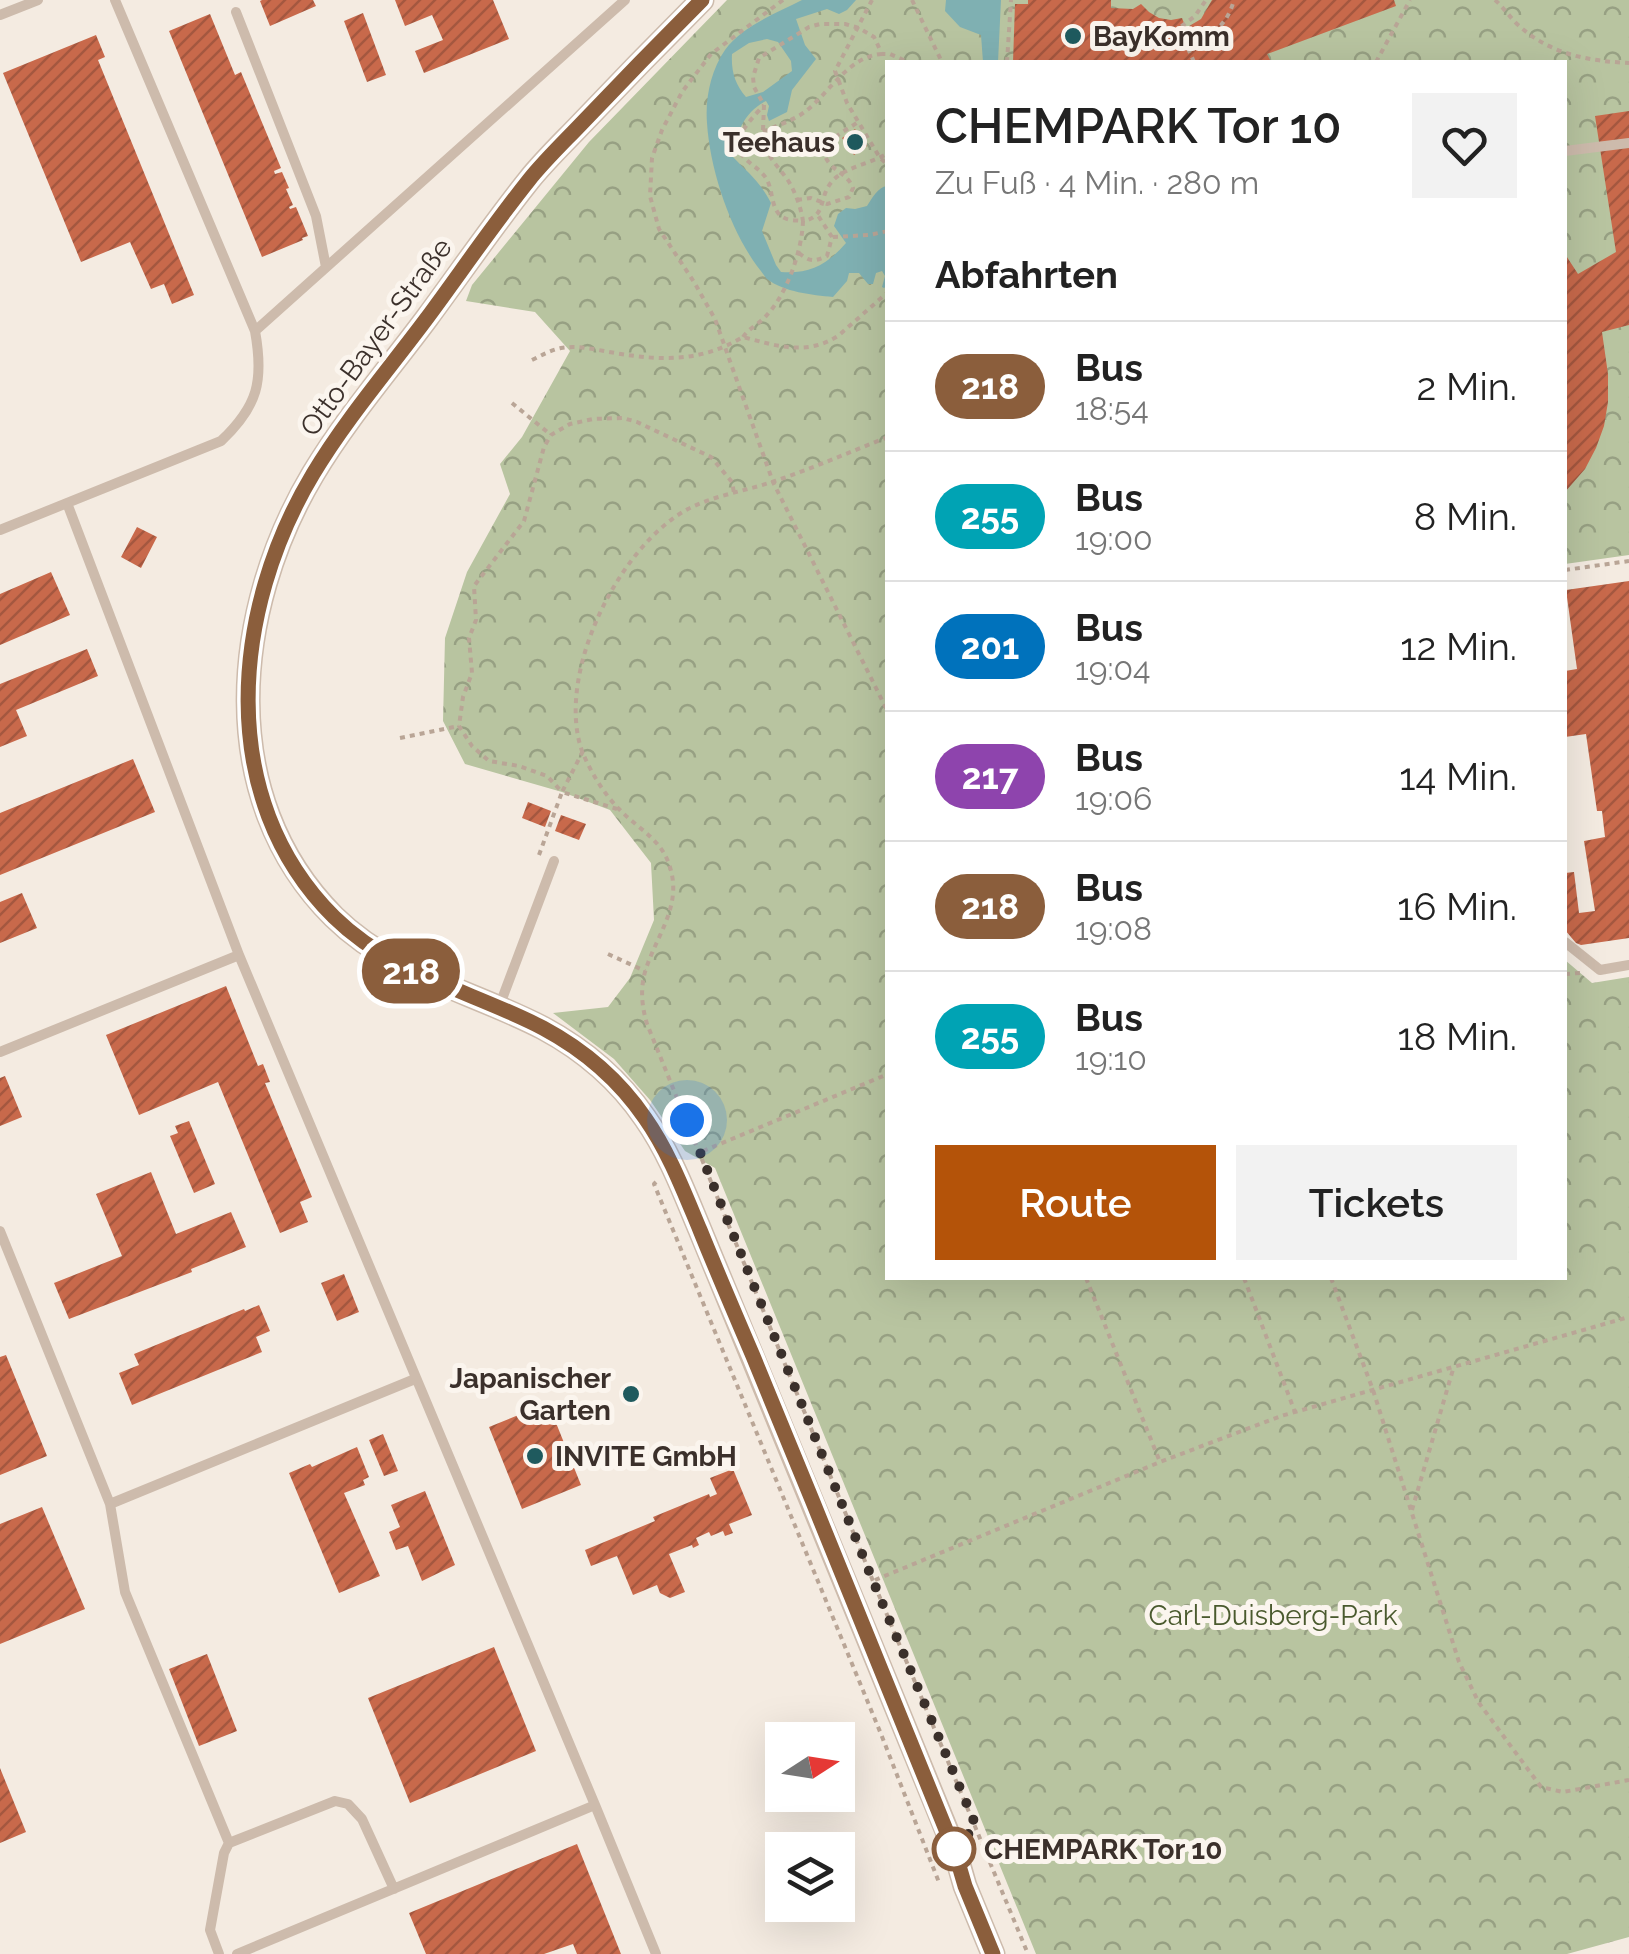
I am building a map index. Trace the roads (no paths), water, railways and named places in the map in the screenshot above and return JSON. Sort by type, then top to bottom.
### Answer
[{"type":"street","name":"Otto-Bayer-Straße","points":[[702,0],[531,177],[314,472],[284,531],[255,627],[248,714],[252,766],[267,816],[290,862],[338,920],[376,952],[419,976],[535,1024],[570,1044],[611,1077],[646,1118],[672,1166],[940,1815],[993,1954]]},
{"type":"lane","points":[[0,15],[38,0]]},
{"type":"lane","points":[[0,530],[221,441],[242,422],[258,384],[255,331],[115,0]]},
{"type":"lane","points":[[255,331],[625,0]]},
{"type":"lane","points":[[236,12],[316,216],[326,267]]},
{"type":"lane","points":[[1567,151],[1629,143]]},
{"type":"lane","points":[[67,503],[239,955],[656,1954]]},
{"type":"lane","points":[[499,1008],[554,862]]},
{"type":"lane","points":[[1567,944],[1600,970],[1629,965]]},
{"type":"lane","points":[[0,1052],[239,955]]},
{"type":"lane","points":[[0,1231],[110,1504],[125,1592],[229,1843]]},
{"type":"lane","points":[[110,1504],[415,1379]]},
{"type":"lane","points":[[218,1954],[210,1930],[229,1843],[335,1800],[348,1804],[362,1819],[394,1889]]},
{"type":"lane","points":[[237,1954],[596,1805]]},
{"type":"water","points":[[802,0],[856,0],[839,14],[827,9],[796,19],[805,45],[816,59],[792,90],[787,112],[769,121],[766,101],[752,111],[731,155],[758,182],[771,203],[762,231],[781,272],[809,270],[832,257],[846,243],[834,226],[838,214],[846,208],[867,206],[885,187],[885,276],[882,271],[876,273],[873,284],[868,284],[859,273],[849,273],[833,297],[782,287],[766,278],[738,235],[712,160],[708,94],[725,50],[761,21]],"holes":[[[767,39],[778,42],[791,61],[792,71],[763,92],[746,97],[734,77],[732,54],[749,43]]]},
{"type":"water","points":[[946,0],[1001,0],[998,60],[983,60],[981,35],[960,27],[945,11]]},
{"type":"place","name":"BayKomm","points":[[1073,36]]},
{"type":"place","name":"Teehaus","points":[[855,142]]},
{"type":"place","name":"Japanischer Garten","points":[[631,1394]]},
{"type":"place","name":"INVITE GmbH","points":[[535,1456]]},
{"type":"place","name":"CHEMPARK Tor 10","points":[[954,1849]]},
{"type":"park label","name":"Carl-Duisberg-Park","points":[[1273,1615]]}]
